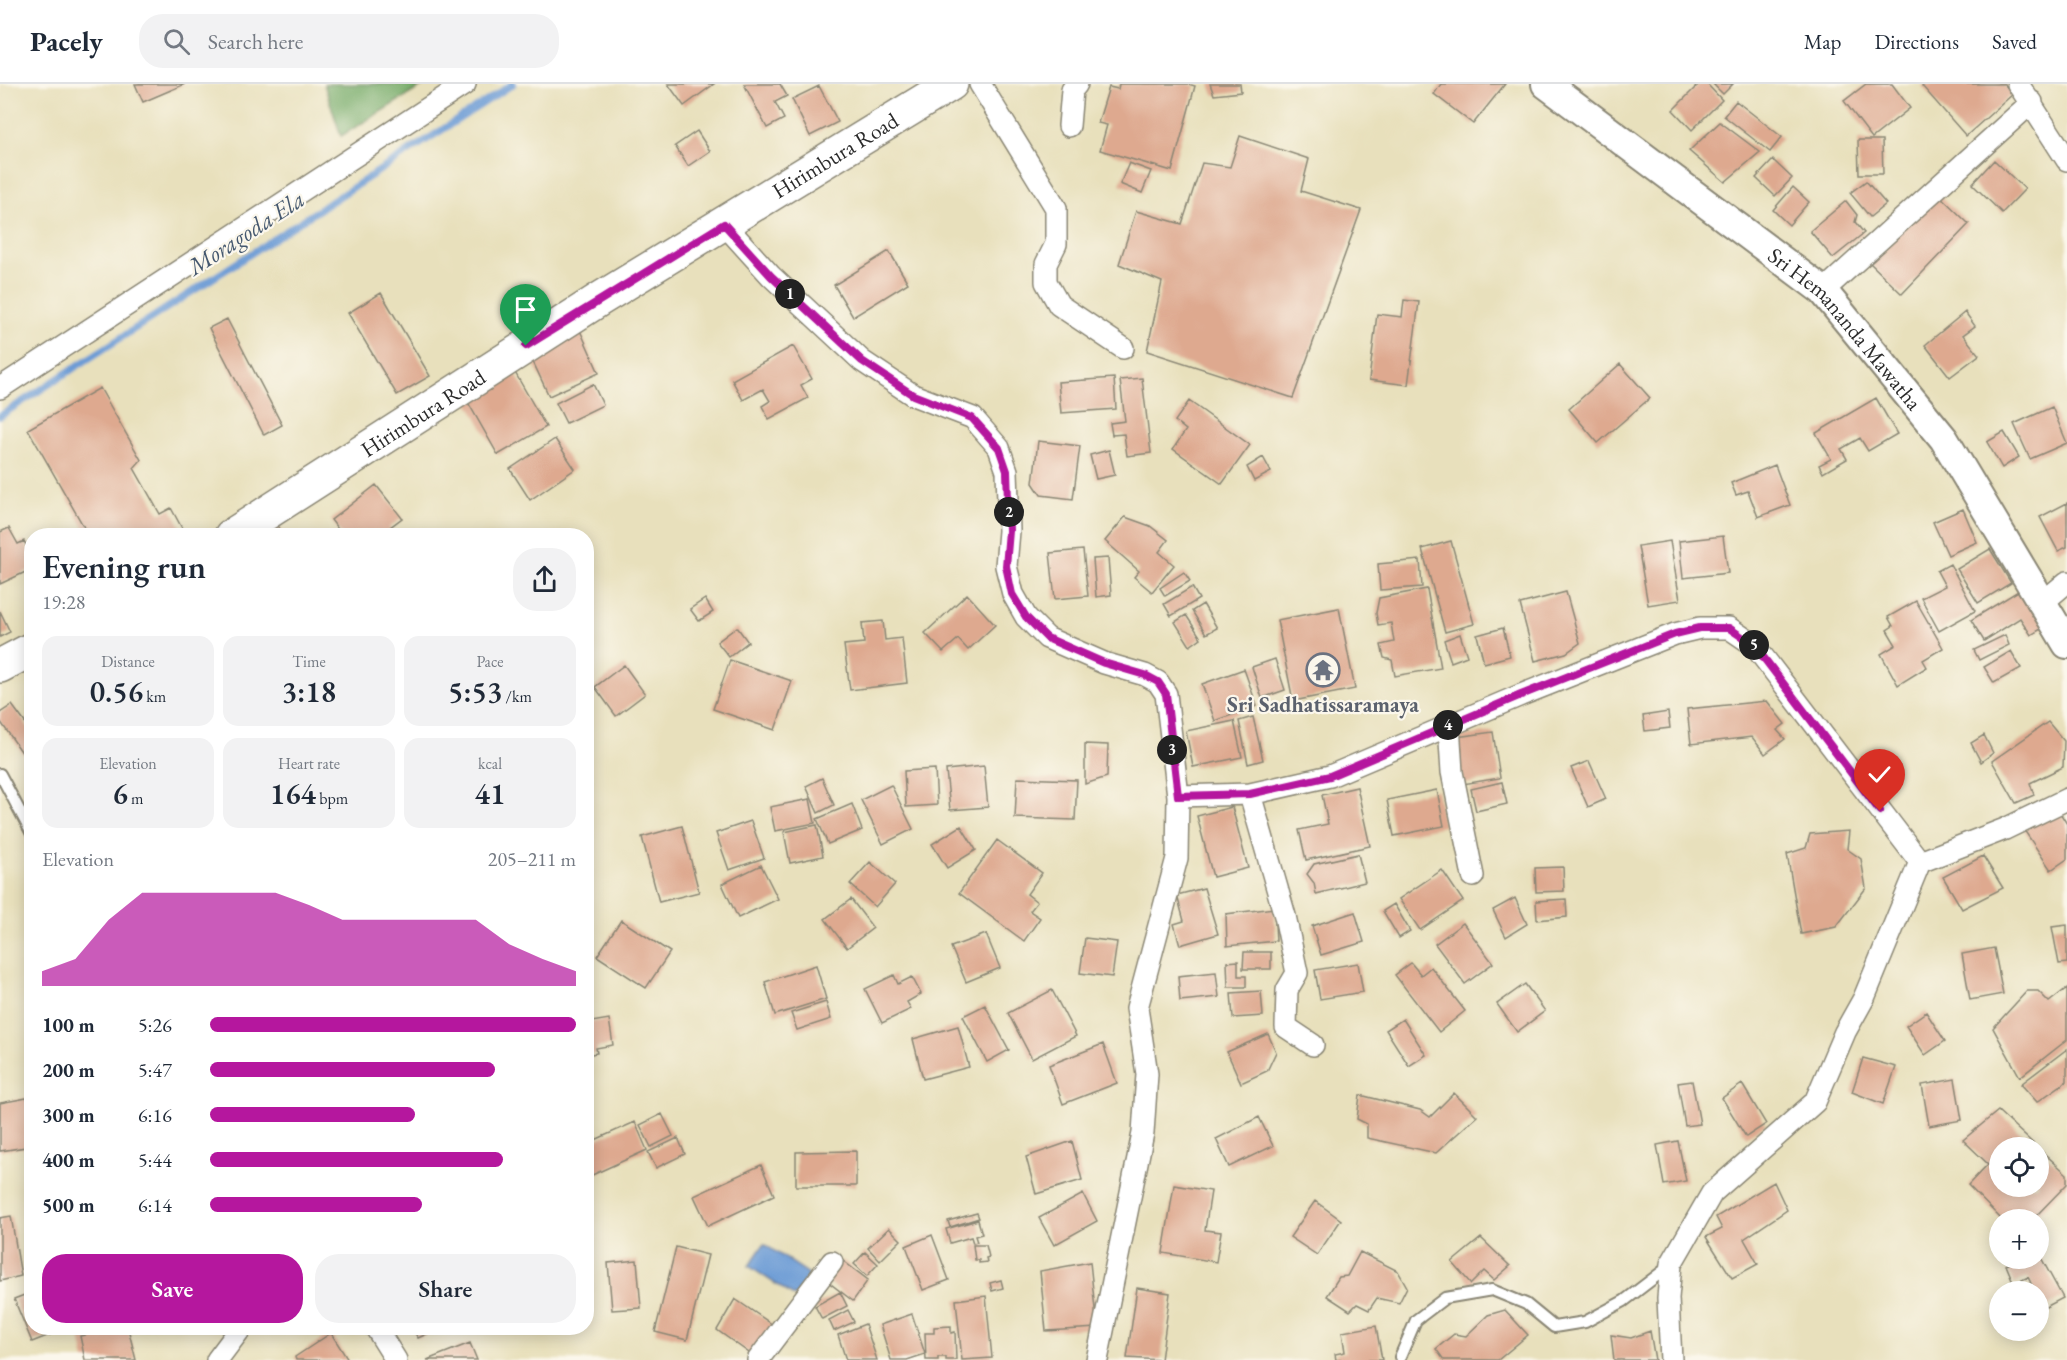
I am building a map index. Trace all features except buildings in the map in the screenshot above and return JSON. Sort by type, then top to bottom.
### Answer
[{"type":"main road","name":"Hirimbura Road","points":[[243,528],[600,299],[951,84]]},
{"type":"main road","name":"Sri Hemananda Mawatha","points":[[1546,84],[1823,291],[1944,439],[2067,644]]},
{"type":"main road","points":[[0,666],[24,653]]},
{"type":"street","points":[[0,388],[465,84]]},
{"type":"street","points":[[980,84],[1056,208],[1056,244],[1046,264],[1046,282],[1059,305],[1123,348]]},
{"type":"street","points":[[1069,126],[1072,90],[1077,84]]},
{"type":"street","points":[[2018,84],[2032,102],[2067,160]]},
{"type":"street","points":[[1823,291],[2032,102]]},
{"type":"street","points":[[724,224],[771,276],[862,361],[913,395],[972,418],[999,448],[1007,471],[1009,531],[1006,566],[1012,594],[1026,617],[1047,638],[1104,663],[1145,675],[1158,682],[1166,694],[1178,796],[1177,858],[1137,1008],[1147,1074],[1143,1133],[1097,1360]]},
{"type":"street","points":[[2042,603],[2067,582]]},
{"type":"street","points":[[1178,796],[1250,794],[1330,776],[1449,725],[1675,634],[1700,628],[1729,628],[1754,645],[1920,862]]},
{"type":"street","points":[[1449,725],[1452,772],[1473,876]]},
{"type":"street","points":[[1250,794],[1285,916],[1297,973],[1287,990],[1286,1027],[1313,1045]]},
{"type":"street","points":[[1671,1360],[1668,1298],[1671,1264],[1712,1192],[1815,1102],[1845,1032],[1864,998],[1920,862],[2005,830],[2067,799]]},
{"type":"street","points":[[758,1360],[832,1262]]},
{"type":"street","points":[[217,1360],[236,1335]]},
{"type":"street","points":[[380,1335],[396,1360]]},
{"type":"lane","points":[[0,774],[24,819]]},
{"type":"lane","points":[[1400,1357],[1416,1320],[1445,1299],[1492,1290],[1526,1304],[1554,1327],[1585,1322],[1624,1301],[1671,1264]]},
{"type":"green space","points":[[324,84],[426,84],[341,136]]},
{"type":"water","points":[[764,1244],[809,1274],[795,1297],[749,1266]]},
{"type":"waterway","name":"Moragoda Ela","points":[[0,416],[513,84]]},
{"type":"place","name":"Sri Sadhatissaramaya","points":[[1323,670]]},
{"type":"route","points":[[526,346],[724,224],[771,276],[862,361],[913,395],[972,418],[999,448],[1007,471],[1009,531],[1006,566],[1012,594],[1026,617],[1047,638],[1104,663],[1145,675],[1158,682],[1166,694],[1178,796],[1250,794],[1330,776],[1521,695],[1675,634],[1700,628],[1729,628],[1754,645],[1880,811]]}]
